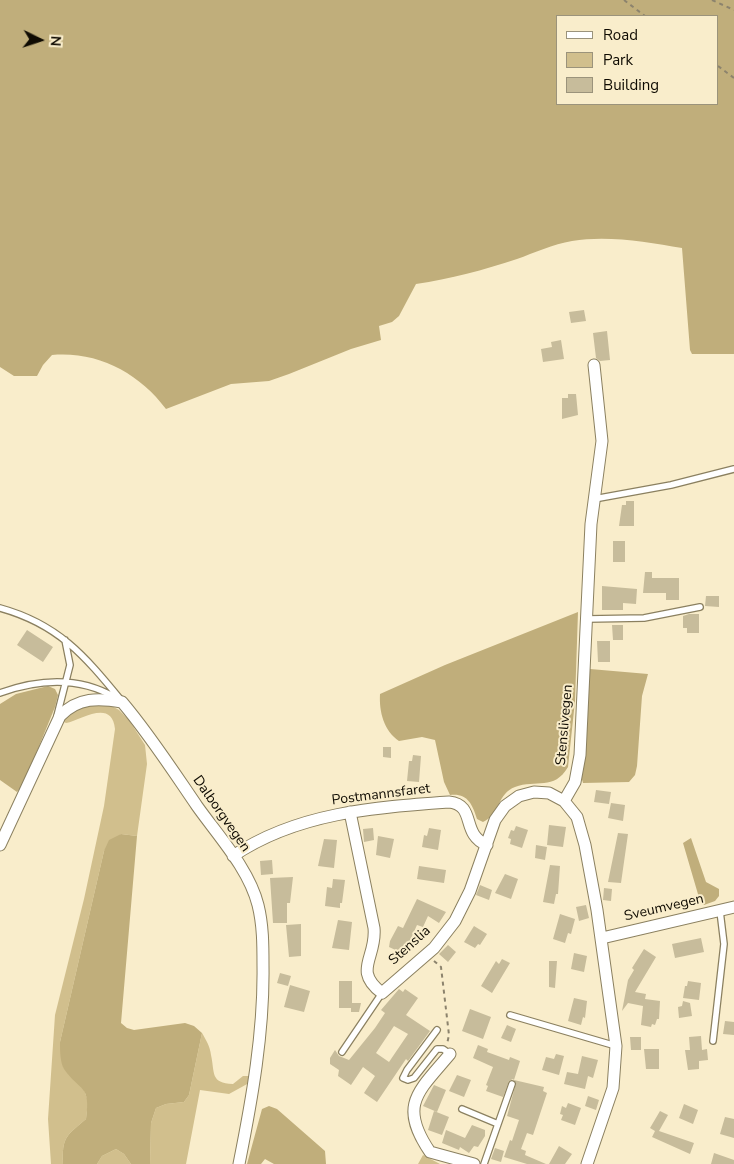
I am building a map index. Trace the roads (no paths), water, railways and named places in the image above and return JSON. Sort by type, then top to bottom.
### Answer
[{"type":"street","name":"Stenslivegen","points":[[564,801],[575,782],[580,755],[590,536],[602,441],[594,365]]},
{"type":"street","points":[[0,845],[56,723],[70,707],[84,700],[100,699],[122,702]]},
{"type":"street","name":"Dalborgvegen","points":[[122,702],[145,731],[233,856],[255,894],[262,926],[263,945],[260,1028],[253,1088],[239,1164]]},
{"type":"street","name":"Stenslia","points":[[350,812],[374,928],[374,945],[366,974],[370,982],[382,993],[399,976],[424,957],[446,934],[459,914],[498,816],[514,798],[528,792],[538,792],[549,793],[564,801]]},
{"type":"street","points":[[564,801],[574,812],[581,829],[602,938],[616,1046],[613,1088],[587,1164]]},
{"type":"street","name":"Postmannsfaret","points":[[233,856],[288,828],[350,812],[444,803],[457,804],[466,812],[474,837],[486,845]]},
{"type":"street","name":"Sveumvegen","points":[[602,938],[734,907]]},
{"type":"street","points":[[448,1052],[418,1093],[414,1107],[415,1123],[420,1136],[430,1152],[474,1164]]},
{"type":"lane","points":[[594,499],[671,485],[734,469]]},
{"type":"lane","points":[[587,619],[644,618],[700,607]]},
{"type":"lane","points":[[0,608],[38,621],[64,638],[88,661],[122,702]]},
{"type":"lane","points":[[56,723],[70,658],[64,638]]},
{"type":"lane","points":[[0,693],[38,683],[66,682],[97,688],[122,702]]},
{"type":"lane","points":[[713,1041],[724,944],[720,910]]},
{"type":"lane","points":[[342,1052],[382,993]]},
{"type":"lane","points":[[510,1015],[616,1046]]},
{"type":"lane","points":[[437,1030],[407,1070],[404,1078],[408,1080],[414,1078],[434,1051],[440,1048],[448,1052]]},
{"type":"lane","points":[[484,1164],[512,1084]]},
{"type":"lane","points":[[462,1109],[498,1124]]}]
